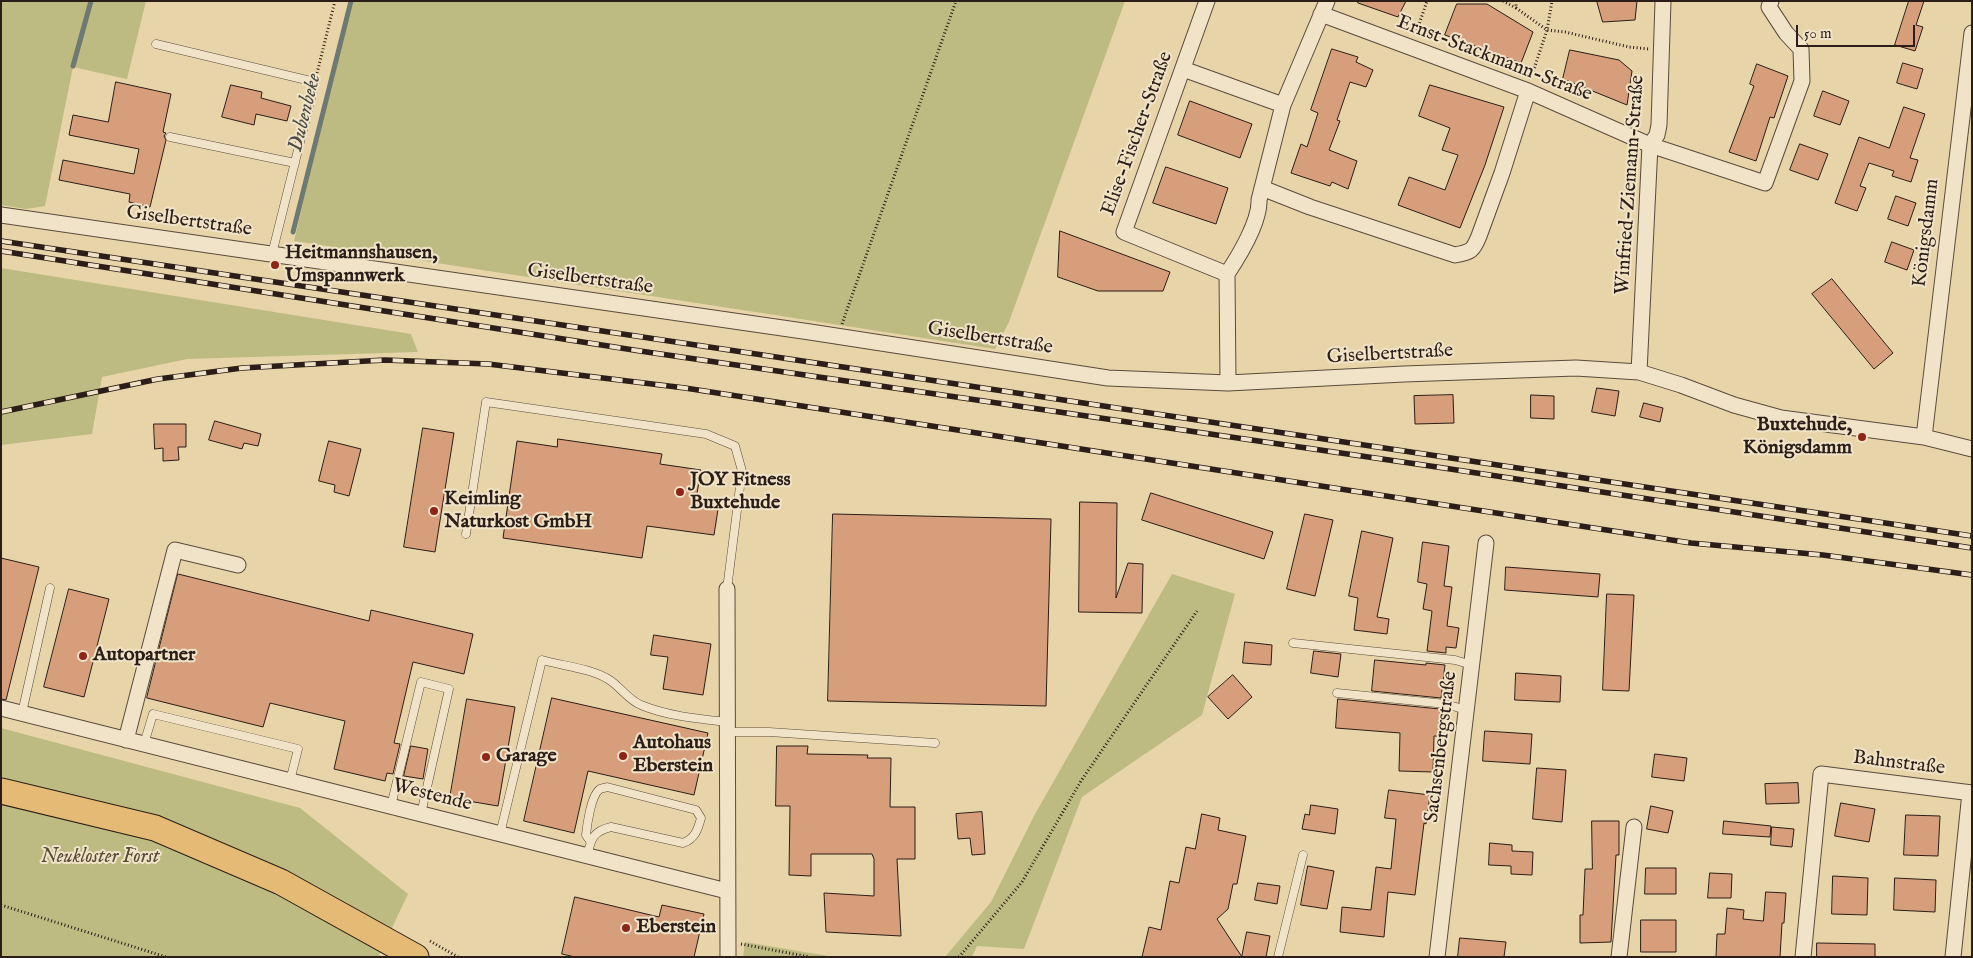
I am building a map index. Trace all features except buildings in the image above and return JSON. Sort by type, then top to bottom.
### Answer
[{"type":"main road","points":[[1,791],[155,828],[281,882],[416,957]]},
{"type":"street","name":"Elise-Fischer-Straße","points":[[1207,1],[1124,232],[1227,274]]},
{"type":"street","name":"Winfried-Ziemann-Straße","points":[[1639,372],[1650,145],[1657,135],[1659,125],[1663,1]]},
{"type":"street","name":"Ernst-Stackmann-Straße","points":[[1324,8],[1411,47],[1528,90],[1650,145],[1765,183],[1802,81],[1801,49],[1786,33],[1770,7],[1771,1]]},
{"type":"street","points":[[1228,383],[1227,274],[1237,259],[1260,210],[1259,200],[1283,105],[1324,8]]},
{"type":"street","name":"Königsdamm","points":[[1924,438],[1965,141],[1972,33]]},
{"type":"street","points":[[1183,69],[1283,105]]},
{"type":"street","points":[[1262,188],[1310,207],[1455,255],[1468,253],[1477,241],[1502,174],[1528,90]]},
{"type":"street","name":"Giselbertstraße","points":[[1,215],[838,336],[1108,378],[1228,383],[1567,368],[1639,372],[1681,385],[1734,405],[1781,418],[1924,438],[1972,449]]},
{"type":"street","name":"Sachsenbergstraße","points":[[1437,957],[1486,542]]},
{"type":"street","points":[[126,740],[175,550],[238,565]]},
{"type":"street","points":[[727,589],[728,949]]},
{"type":"street","name":"Westende","points":[[1,708],[727,891]]},
{"type":"street","name":"Bahnstraße","points":[[1803,957],[1821,774],[1971,793]]},
{"type":"street","points":[[1954,957],[1971,793]]},
{"type":"street","points":[[1619,957],[1634,827]]},
{"type":"lane","points":[[156,44],[315,82],[272,254]]},
{"type":"lane","points":[[170,137],[296,163]]},
{"type":"lane","points":[[466,534],[486,402],[706,434],[735,446],[742,471],[727,589]]},
{"type":"lane","points":[[22,713],[50,588]]},
{"type":"lane","points":[[1293,643],[1455,660],[1472,665]]},
{"type":"lane","points":[[500,834],[542,660],[593,673],[610,680],[639,705],[727,727],[769,732],[935,742]]},
{"type":"lane","points":[[391,806],[421,682],[449,688],[420,814]]},
{"type":"lane","points":[[1337,693],[1446,704],[1466,710]]},
{"type":"lane","points":[[144,744],[153,714],[298,749],[290,781]]},
{"type":"lane","points":[[587,856],[590,841],[600,829],[611,827],[683,843],[689,841],[694,836],[701,818],[696,810],[607,787],[595,794],[587,825],[586,835],[590,841]]},
{"type":"lane","points":[[1278,957],[1303,855]]},
{"type":"path","points":[[315,82],[336,1]]},
{"type":"path","points":[[838,336],[956,1]]},
{"type":"path","points":[[1411,47],[1427,1]]},
{"type":"path","points":[[1503,1],[1547,30],[1565,32],[1629,48],[1662,50]]},
{"type":"path","points":[[1516,1],[1516,8]]},
{"type":"path","points":[[1528,90],[1547,30],[1552,1]]},
{"type":"path","points":[[959,957],[1022,882],[1080,781],[1197,611]]},
{"type":"path","points":[[1,905],[166,957]]},
{"type":"path","points":[[728,949],[810,957]]},
{"type":"green space","points":[[1,1],[146,1],[127,79],[73,67],[45,206],[26,209],[1,205]]},
{"type":"green space","points":[[351,1],[1125,1],[1009,322],[995,349],[294,241]]},
{"type":"green space","points":[[1,268],[411,334],[418,352],[187,359],[102,377],[92,434],[1,445]]},
{"type":"green space","points":[[1172,574],[1235,594],[1202,715],[1082,797],[1024,949],[977,946],[972,957],[945,957],[991,902],[1035,814]]},
{"type":"green space","name":"Neukloster Forst","points":[[1,728],[300,808],[408,894],[379,955],[381,957],[1,957]]},
{"type":"green space","points":[[745,942],[834,957],[743,957]]},
{"type":"waterway","points":[[73,66],[91,1]]},
{"type":"waterway","name":"Dubenbeke","points":[[293,232],[351,1]]},
{"type":"railway","points":[[1,241],[1972,536]]},
{"type":"railway","points":[[1,251],[640,351],[1437,467],[1972,548]]},
{"type":"railway","points":[[1,412],[158,379],[242,368],[385,360],[488,364],[685,388],[1691,543],[1823,555],[1972,575]]},
{"type":"place","name":"Heitmannshausen, Umspannwerk","points":[[275,265]]},
{"type":"place","name":"Buxtehude, Königsdamm","points":[[1862,437]]},
{"type":"place","name":"JOY Fitness Buxtehude","points":[[680,492]]},
{"type":"place","name":"Keimling Naturkost GmbH","points":[[434,511]]},
{"type":"place","name":"Autopartner","points":[[83,656]]},
{"type":"place","name":"Autohaus Eberstein","points":[[623,756]]},
{"type":"place","name":"Garage","points":[[486,757]]},
{"type":"place","name":"Eberstein","points":[[626,928]]}]
